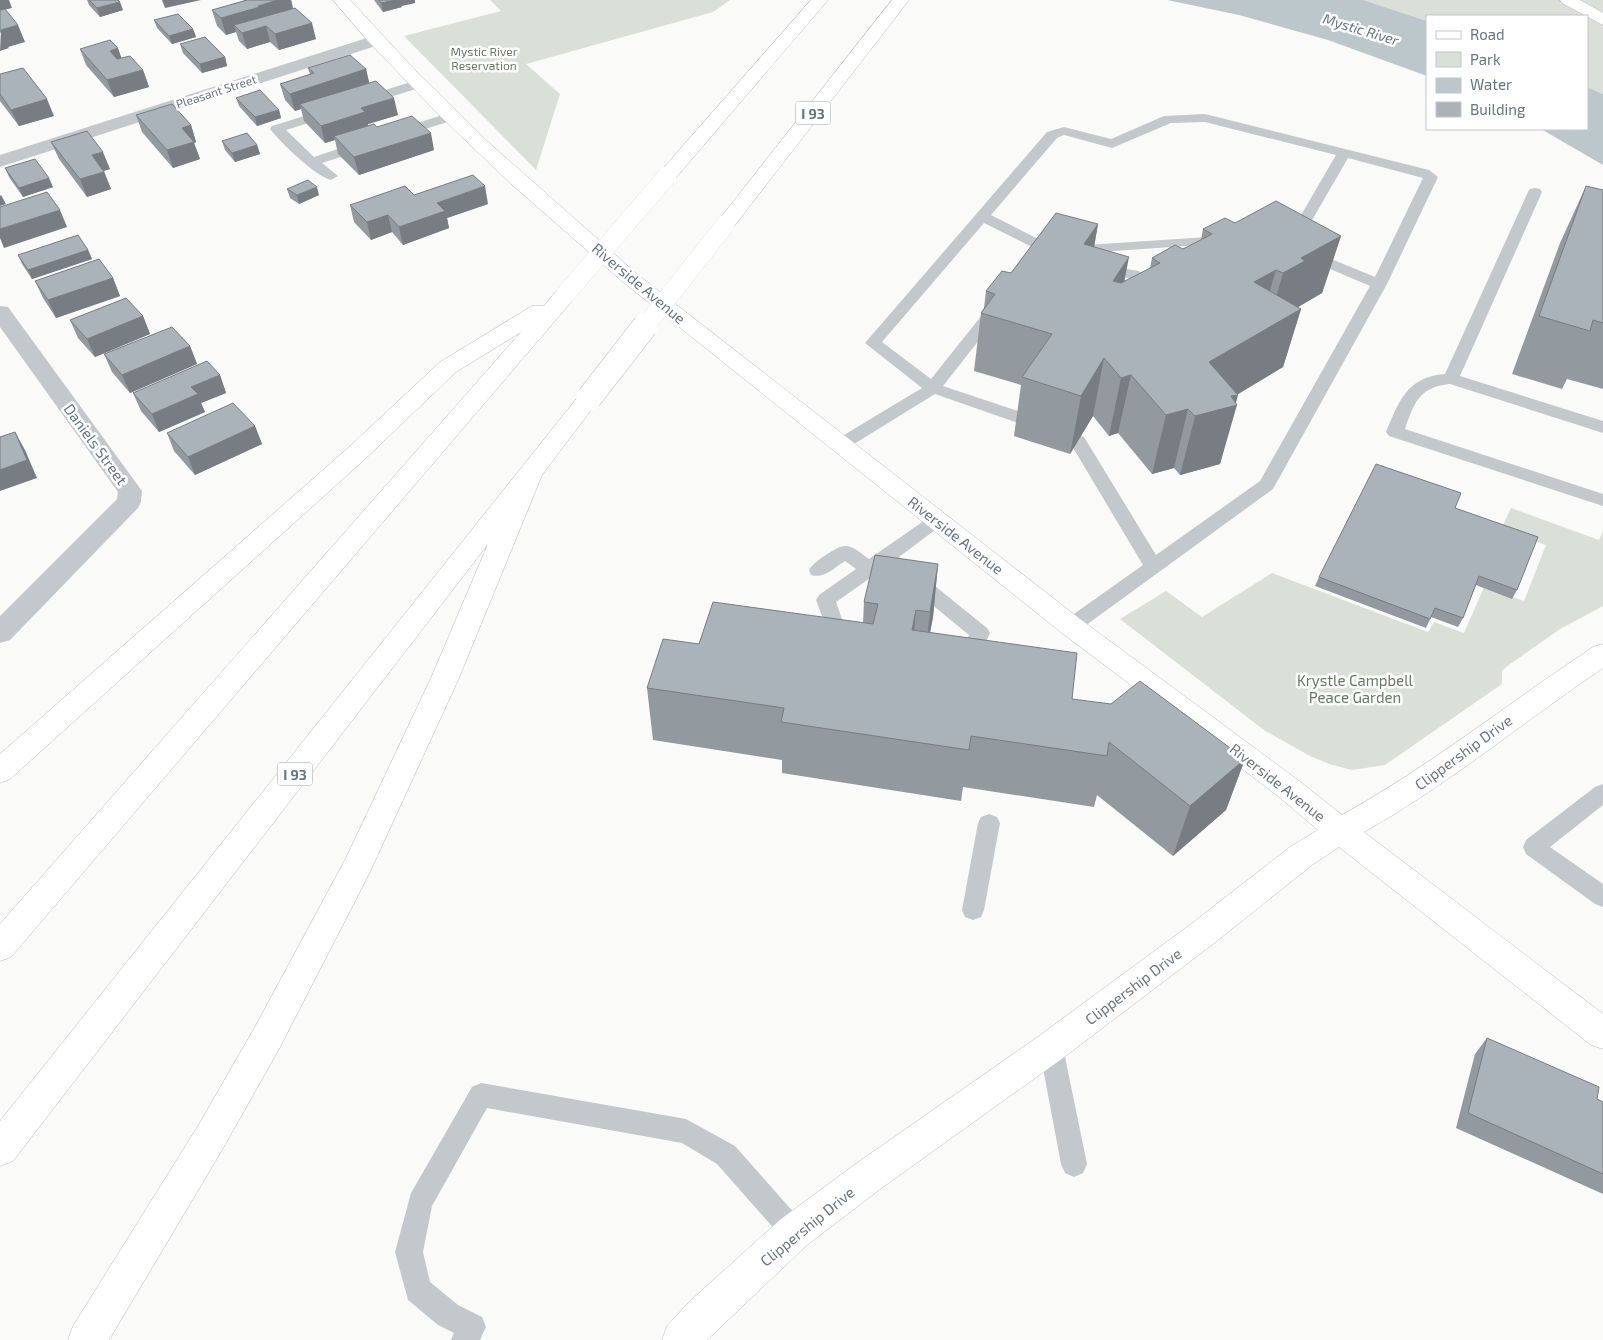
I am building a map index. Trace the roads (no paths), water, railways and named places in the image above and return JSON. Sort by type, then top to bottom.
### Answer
[{"type":"main road","name":"Riverside Avenue","points":[[341,0],[418,84],[560,217],[630,278],[1071,626],[1288,788],[1340,831],[1603,1034]]},
{"type":"main road","points":[[0,947],[526,328],[564,296],[820,0]]},
{"type":"main road","name":"I 93","points":[[0,1149],[901,0]]},
{"type":"main road","points":[[1568,0],[1603,20]]},
{"type":"main road","points":[[0,771],[356,454],[448,367],[526,328]]},
{"type":"main road","points":[[87,1340],[210,1138],[267,1038],[358,866],[445,678],[530,475]]},
{"type":"main road","name":"Clippership Drive","points":[[681,1340],[702,1316],[794,1232],[870,1175],[1051,1048],[1202,934],[1301,856],[1340,831],[1397,799],[1539,697],[1603,654]]},
{"type":"street","name":"Pleasant Street","points":[[0,161],[376,40]]},
{"type":"street","name":"Daniels Street","points":[[0,312],[130,491],[129,502],[124,508],[0,633]]},
{"type":"lane","points":[[330,176],[312,162],[277,128],[418,84]]},
{"type":"lane","points":[[312,162],[452,116]]},
{"type":"lane","points":[[1024,419],[933,388],[873,343],[1052,135],[1064,131],[1112,144],[1169,119],[1205,118],[1431,176],[1378,284],[1267,485],[1071,626]]},
{"type":"lane","points":[[1344,153],[1286,246],[1378,284]]},
{"type":"lane","points":[[1451,379],[1535,192]]},
{"type":"lane","points":[[982,216],[1043,247],[1066,250],[1240,239]]},
{"type":"lane","points":[[1192,259],[1202,242]]},
{"type":"lane","points":[[1031,263],[1043,247]]},
{"type":"lane","points":[[1066,250],[1083,266],[1107,272],[1134,274]]},
{"type":"lane","points":[[840,445],[933,388],[1006,294]]},
{"type":"lane","points":[[1603,427],[1451,379],[1434,380],[1419,386],[1410,396],[1396,432],[1603,500]]},
{"type":"lane","points":[[1078,441],[1153,566]]},
{"type":"lane","points":[[865,640],[835,627],[826,600],[937,520]]},
{"type":"lane","points":[[818,570],[845,552],[870,569]]},
{"type":"lane","points":[[886,558],[980,633],[974,647],[959,653],[943,652]]},
{"type":"lane","points":[[1603,793],[1534,847],[1603,897]]},
{"type":"lane","points":[[973,910],[989,823]]},
{"type":"lane","points":[[1051,1048],[1074,1164]]},
{"type":"lane","points":[[466,1340],[472,1327],[448,1315],[418,1290],[409,1252],[420,1202],[481,1095],[686,1131],[726,1155],[794,1232]]},
{"type":"water","name":"Mystic River","points":[[1167,0],[1363,0],[1426,21],[1426,76],[1328,40],[1239,15]]},
{"type":"water","points":[[1588,87],[1603,94],[1603,165],[1543,130],[1588,130]]},
{"type":"park label","name":"Mystic River Reservation","points":[[484,58]]},
{"type":"park label","name":"Krystle Campbell Peace Garden","points":[[1355,688]]}]
